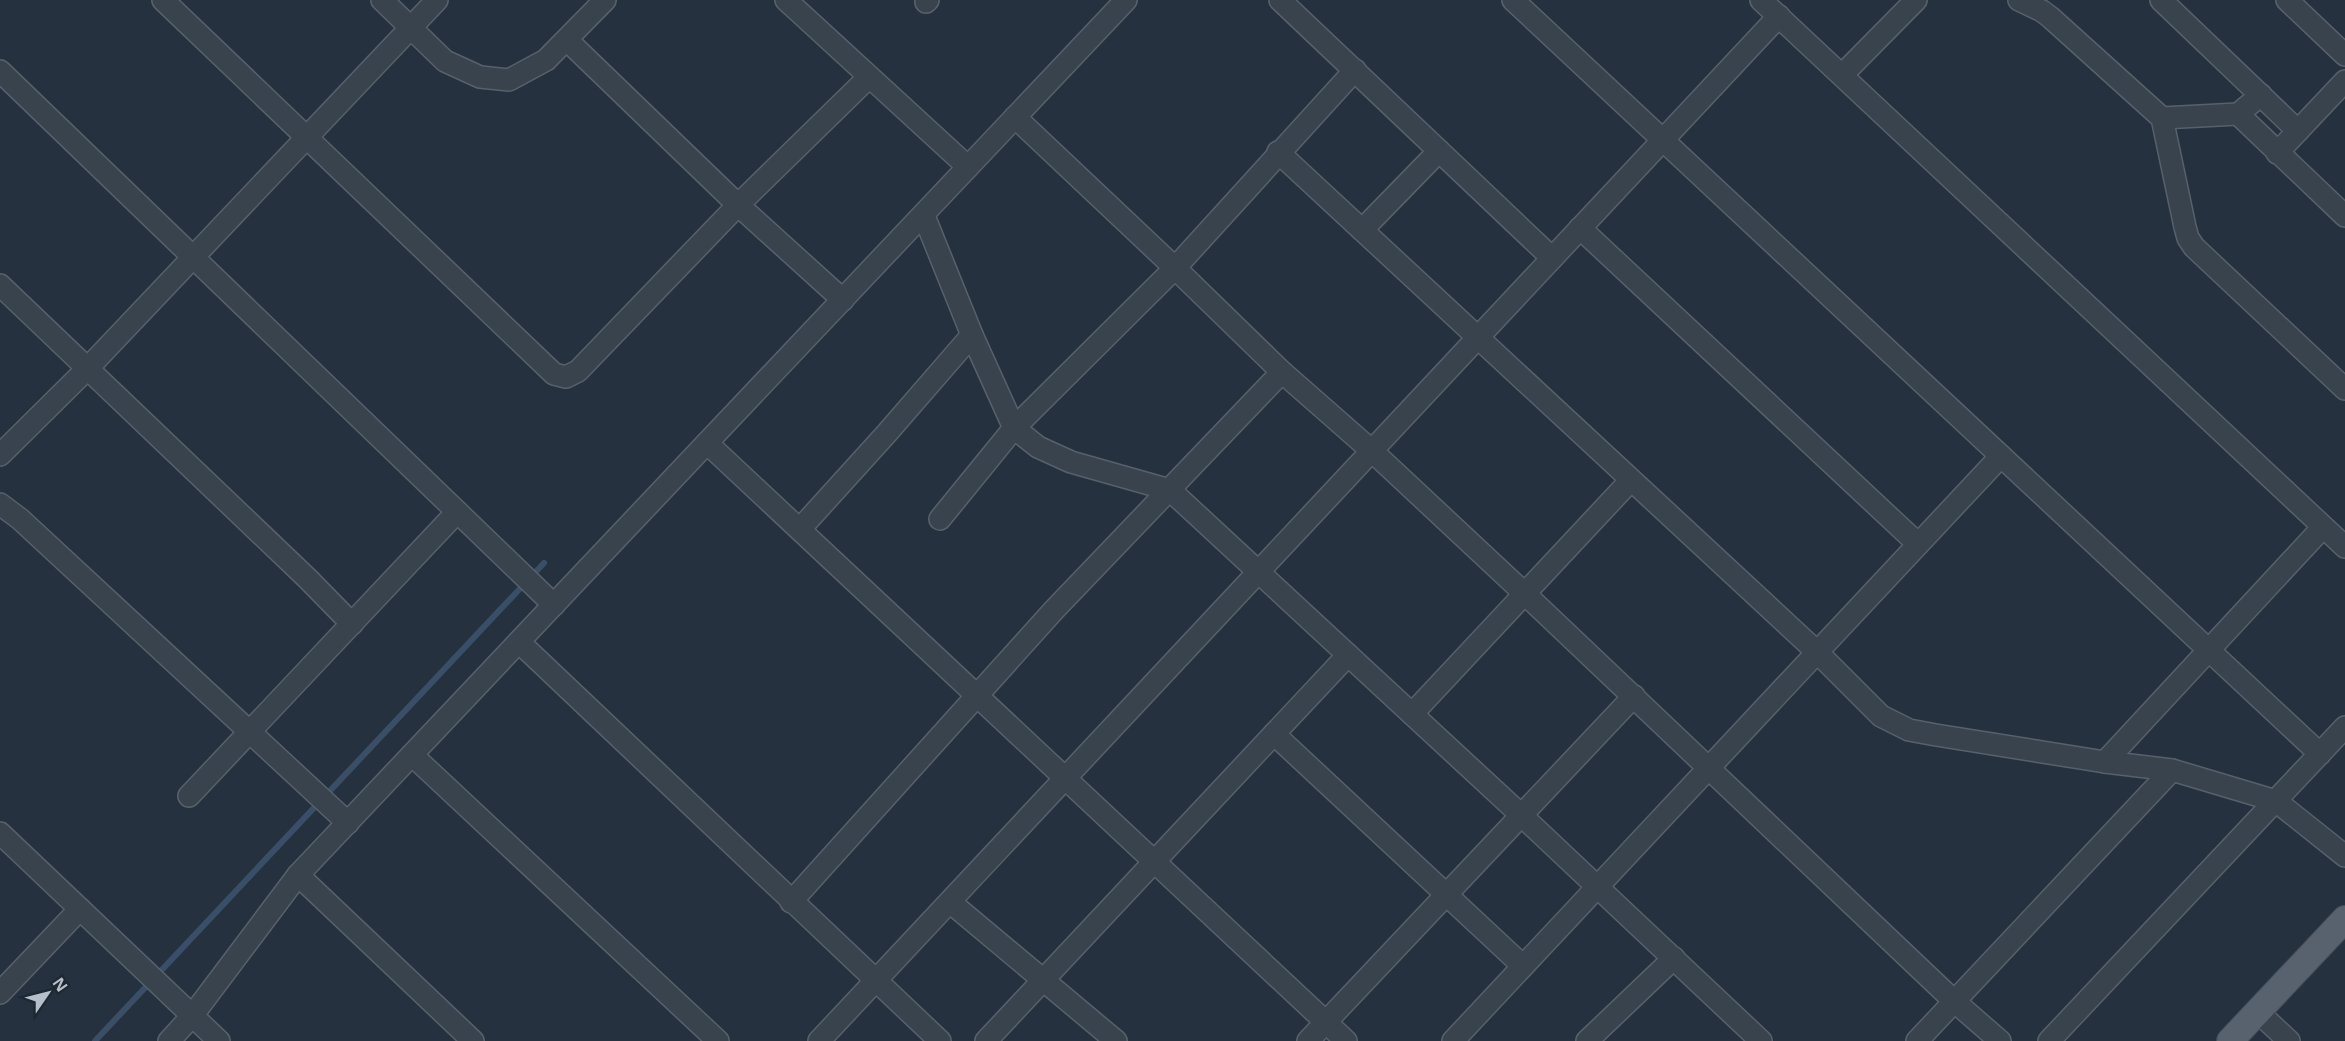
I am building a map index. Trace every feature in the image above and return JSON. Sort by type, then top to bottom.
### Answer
[{"type":"main road","points":[[2230,1041],[2345,919]]},
{"type":"street","points":[[163,0],[554,374],[566,377],[578,371],[738,205],[870,77]]},
{"type":"street","points":[[382,0],[445,61],[480,77],[509,80],[546,60],[605,0]]},
{"type":"street","points":[[0,455],[87,369],[437,0]]},
{"type":"street","points":[[786,0],[968,167]]},
{"type":"street","points":[[169,1041],[192,1016],[298,875],[1126,0]]},
{"type":"street","points":[[1280,0],[1552,258]]},
{"type":"street","points":[[1513,0],[2320,753]]},
{"type":"street","points":[[1761,0],[2338,537],[2209,650],[2105,762]]},
{"type":"street","points":[[1842,75],[1916,0]]},
{"type":"street","points":[[2019,0],[2050,17],[2162,118],[2185,227],[2194,247],[2345,389]]},
{"type":"street","points":[[2161,0],[2298,131]]},
{"type":"street","points":[[2287,0],[2345,55]]},
{"type":"street","points":[[819,1041],[1779,16]]},
{"type":"street","points":[[567,40],[738,205],[843,300]]},
{"type":"street","points":[[940,519],[1014,428],[1175,268],[1278,152],[1355,70]]},
{"type":"street","points":[[0,71],[554,605]]},
{"type":"street","points":[[2277,153],[2345,81]]},
{"type":"street","points":[[2162,118],[2238,114],[2260,95]]},
{"type":"street","points":[[2238,114],[2345,216]]},
{"type":"street","points":[[1015,117],[1282,372],[1372,451],[1634,696],[1954,1001],[2000,1041]]},
{"type":"street","points":[[1362,230],[1439,151]]},
{"type":"street","points":[[1278,152],[1817,652],[1881,716],[1909,730],[2105,762],[2172,770],[2276,801],[2345,856]]},
{"type":"street","points":[[924,216],[972,335],[1014,428],[1038,447],[1071,462],[1170,490],[1761,1041]]},
{"type":"street","points":[[1580,228],[1918,544]]},
{"type":"street","points":[[0,285],[308,579],[352,624]]},
{"type":"street","points":[[800,529],[972,335]]},
{"type":"street","points":[[791,902],[1054,610],[1282,372]]},
{"type":"street","points":[[707,443],[1346,1041]]},
{"type":"street","points":[[1453,1041],[2001,456]]},
{"type":"street","points":[[1412,714],[1631,480]]},
{"type":"street","points":[[0,504],[20,519],[348,823]]},
{"type":"street","points":[[189,796],[458,512]]},
{"type":"street","points":[[519,642],[940,1041]]},
{"type":"street","points":[[986,1041],[1348,656]]},
{"type":"street","points":[[1308,1041],[1634,696]]},
{"type":"street","points":[[2049,1041],[2345,727]]},
{"type":"street","points":[[1274,734],[1523,966]]},
{"type":"street","points":[[412,755],[718,1041]]},
{"type":"street","points":[[1917,1041],[2172,770]]},
{"type":"street","points":[[0,833],[219,1041]]},
{"type":"street","points":[[298,875],[473,1041]]},
{"type":"street","points":[[950,902],[1116,1041]]},
{"type":"street","points":[[0,993],[80,909]]},
{"type":"street","points":[[1587,1041],[1674,958]]},
{"type":"street","points":[[2258,1012],[2289,1041]]},
{"type":"waterway","points":[[95,1041],[544,563]]}]
